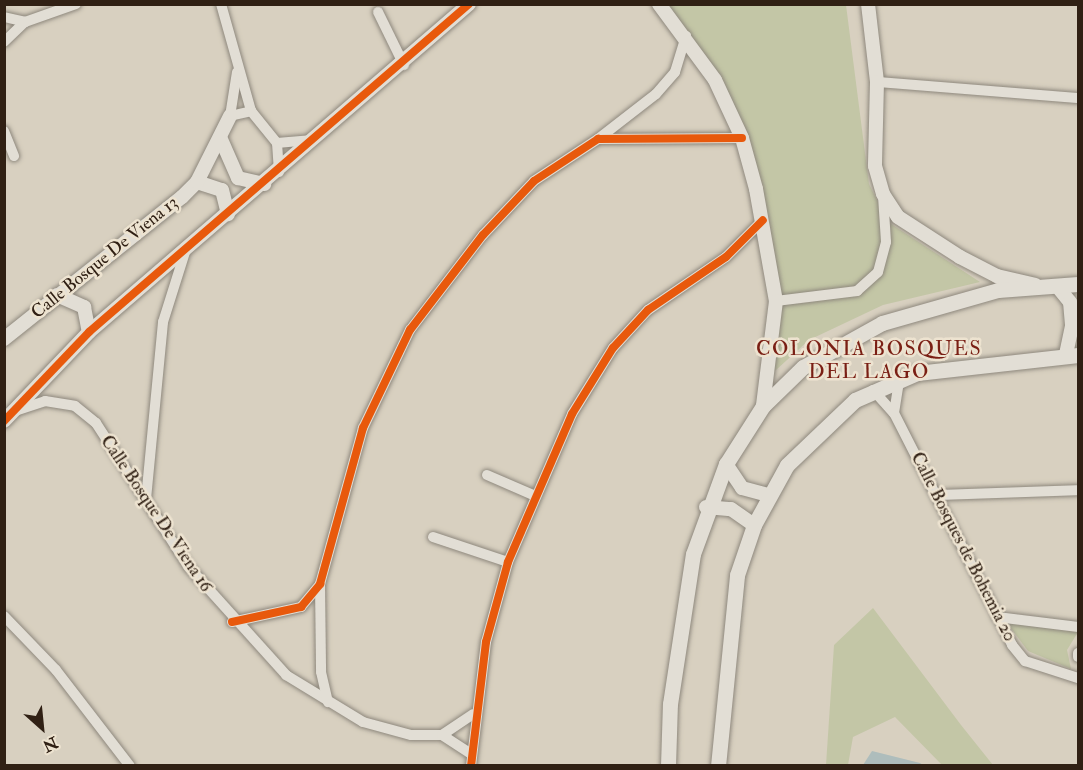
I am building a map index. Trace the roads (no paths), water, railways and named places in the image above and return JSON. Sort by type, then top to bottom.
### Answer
[{"type":"main road","points":[[668,765],[681,615],[706,507],[726,464],[763,406],[803,367],[882,322],[998,291],[1078,284]]},
{"type":"main road","points":[[718,765],[729,624],[754,525],[768,495],[787,465],[820,429],[873,390],[899,380],[972,364],[1072,355]]},
{"type":"street","points":[[4,42],[24,22],[76,4]]},
{"type":"street","points":[[221,4],[237,72],[251,111],[277,143],[279,172]]},
{"type":"street","points":[[9,416],[89,332],[404,65],[469,4]]},
{"type":"street","points":[[659,4],[686,36],[742,138],[763,220],[776,301],[763,406]]},
{"type":"street","points":[[776,301],[857,291],[878,272],[886,242],[883,194],[875,166],[877,82],[868,4]]},
{"type":"street","points":[[378,12],[404,65]]},
{"type":"street","points":[[4,17],[24,22]]},
{"type":"street","points":[[328,702],[321,672],[320,584],[363,428],[410,330],[483,235],[534,181],[598,139],[656,94],[675,72],[686,36]]},
{"type":"street","name":"Calle Bosque De Viena 13","points":[[5,337],[57,295],[128,244],[196,182],[230,117],[237,72]]},
{"type":"street","points":[[877,82],[1078,98]]},
{"type":"street","points":[[230,117],[251,111]]},
{"type":"street","points":[[4,131],[14,156]]},
{"type":"street","points":[[219,136],[238,178],[264,184]]},
{"type":"street","points":[[598,139],[742,138]]},
{"type":"street","points":[[277,143],[317,140]]},
{"type":"street","points":[[196,182],[222,190],[228,214]]},
{"type":"street","points":[[883,194],[898,217],[960,257],[997,276],[1039,286]]},
{"type":"street","points":[[471,765],[473,714],[508,562],[533,495],[572,414],[614,348],[648,310],[726,257],[763,220]]},
{"type":"street","points":[[146,499],[164,322],[186,249]]},
{"type":"street","points":[[1057,286],[1070,302],[1072,355]]},
{"type":"street","points":[[57,295],[84,307],[89,332]]},
{"type":"street","points":[[894,413],[899,380]]},
{"type":"street","name":"Calle Bosques de Bohemia 20","points":[[873,390],[894,413],[997,617],[1025,661],[1078,678]]},
{"type":"street","name":"Calle Bosque De Viena 16","points":[[9,416],[45,401],[75,406],[96,423],[188,566],[232,622],[286,675],[363,722],[411,735],[442,735]]},
{"type":"street","points":[[726,464],[742,488],[768,495]]},
{"type":"street","points":[[487,475],[533,495]]},
{"type":"street","points":[[937,495],[1078,490]]},
{"type":"street","points":[[706,507],[731,509],[754,525]]},
{"type":"street","points":[[433,537],[508,562]]},
{"type":"street","points":[[232,622],[301,607],[320,584]]},
{"type":"street","points":[[4,616],[56,670],[130,765]]},
{"type":"street","points":[[997,617],[1078,627]]},
{"type":"street","points":[[470,753],[442,735],[473,714]]},
{"type":"district","name":"COLONIA BOSQUES DEL LAGO","points":[[869,360]]}]
